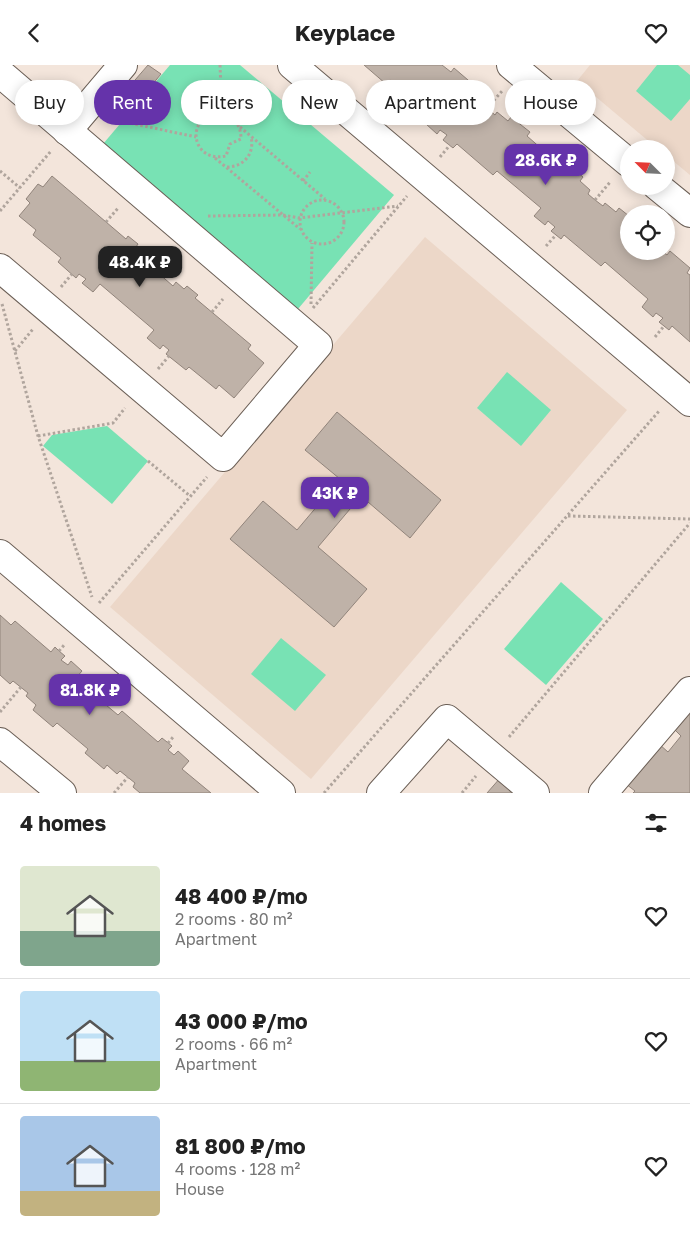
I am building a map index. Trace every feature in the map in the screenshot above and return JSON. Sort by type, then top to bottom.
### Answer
[{"type":"lane","points":[[84,111],[122,65]]},
{"type":"lane","points":[[292,65],[683,397]]},
{"type":"lane","points":[[511,65],[620,156]]},
{"type":"lane","points":[[0,73],[15,83]]},
{"type":"lane","points":[[0,268],[223,457],[318,345],[167,216],[78,125]]},
{"type":"lane","points":[[668,195],[690,213]]},
{"type":"lane","points":[[0,554],[89,616],[281,793]]},
{"type":"lane","points":[[603,793],[690,691]]},
{"type":"lane","points":[[381,793],[447,719],[535,793]]},
{"type":"lane","points":[[0,742],[62,793]]},
{"type":"path","points":[[220,65],[221,80]]},
{"type":"path","points":[[84,123],[196,137]]},
{"type":"path","points":[[0,211],[72,125]]},
{"type":"path","points":[[199,125],[196,131],[197,143],[204,153],[215,157],[300,230],[312,243],[330,243],[339,236],[344,225],[343,214],[336,204],[325,199],[240,127]]},
{"type":"path","points":[[215,157],[226,156],[230,144],[241,139],[240,127]]},
{"type":"path","points":[[226,167],[238,165],[247,159],[252,148],[250,136]]},
{"type":"path","points":[[0,171],[20,188]]},
{"type":"path","points":[[303,181],[310,172]]},
{"type":"path","points":[[312,243],[311,309],[424,176]]},
{"type":"path","points":[[300,230],[299,218],[308,204],[325,199]]},
{"type":"path","points":[[167,216],[283,215],[307,218],[399,206]]},
{"type":"path","points":[[0,299],[89,616]]},
{"type":"path","points":[[38,436],[113,423],[142,388]]},
{"type":"path","points":[[324,793],[568,516],[683,397]]},
{"type":"path","points":[[89,616],[223,457]]},
{"type":"path","points":[[148,461],[190,496]]},
{"type":"path","points":[[568,516],[690,519]]},
{"type":"path","points":[[462,793],[690,523]]},
{"type":"path","points":[[0,712],[21,687]]},
{"type":"path","points":[[114,793],[128,777]]},
{"type":"shaded area","points":[[590,65],[690,65],[690,175],[675,162],[675,140],[647,140],[596,97],[596,80],[578,80]]},
{"type":"shaded area","points":[[425,237],[627,410],[311,779],[110,607]]},
{"type":"green space","points":[[170,65],[240,65],[258,80],[181,80],[181,125],[272,125],[272,92],[282,100],[282,125],[311,125],[394,195],[298,309],[103,144],[119,125],[171,125],[171,80],[157,80]]},
{"type":"green space","points":[[657,65],[678,65],[690,75],[690,99],[671,121],[636,91]]},
{"type":"green space","points":[[507,372],[551,410],[521,446],[477,408]]},
{"type":"green space","points":[[107,426],[148,461],[112,504],[43,446],[52,435]]},
{"type":"green space","points":[[561,582],[603,619],[546,685],[504,649]]},
{"type":"green space","points":[[281,638],[326,675],[295,711],[251,674]]},
{"type":"building","points":[[148,65],[161,74],[156,80],[135,80]]},
{"type":"building","points":[[364,65],[442,65],[451,72],[454,68],[468,80],[390,80],[381,80]]},
{"type":"building","points":[[497,112],[505,119],[505,125],[521,125],[530,132],[527,136],[559,164],[563,160],[583,177],[580,181],[590,190],[588,194],[595,200],[603,206],[605,203],[616,212],[620,209],[620,260],[675,260],[675,255],[690,268],[687,273],[690,275],[690,342],[672,326],[669,330],[659,322],[663,318],[656,313],[653,317],[642,307],[648,299],[605,262],[601,266],[564,235],[561,239],[551,231],[555,227],[548,221],[545,225],[534,216],[541,208],[497,171],[493,175],[457,144],[453,148],[443,140],[447,135],[440,130],[437,134],[427,125],[495,125],[495,115]]},
{"type":"building","points":[[52,176],[126,239],[128,236],[138,244],[136,247],[144,254],[141,258],[173,286],[176,282],[184,289],[187,286],[198,295],[195,298],[251,345],[248,349],[264,363],[234,398],[219,385],[216,389],[189,367],[186,370],[166,354],[169,350],[163,345],[160,349],[147,338],[154,330],[100,284],[93,292],[82,283],[86,279],[79,274],[76,278],[58,262],[61,258],[33,235],[36,230],[19,216],[30,203],[26,199],[38,184],[43,187]]},
{"type":"building","points":[[337,412],[441,500],[410,538],[361,496],[318,547],[367,589],[334,627],[230,539],[263,501],[297,530],[340,479],[305,450]]},
{"type":"building","points":[[0,615],[11,625],[15,621],[51,652],[55,647],[65,656],[61,660],[68,665],[71,661],[82,671],[75,679],[118,715],[122,711],[158,742],[162,738],[172,746],[168,750],[174,755],[178,751],[189,761],[182,769],[211,793],[140,793],[133,787],[135,783],[120,771],[117,774],[107,765],[104,769],[85,753],[88,749],[57,723],[53,727],[33,710],[36,705],[26,696],[28,693],[13,681],[10,684],[0,675]]},
{"type":"building","points":[[690,708],[690,793],[633,793],[635,791],[626,784],[659,744],[668,752],[681,736],[673,728]]},
{"type":"building","points":[[501,777],[520,793],[487,793]]}]
